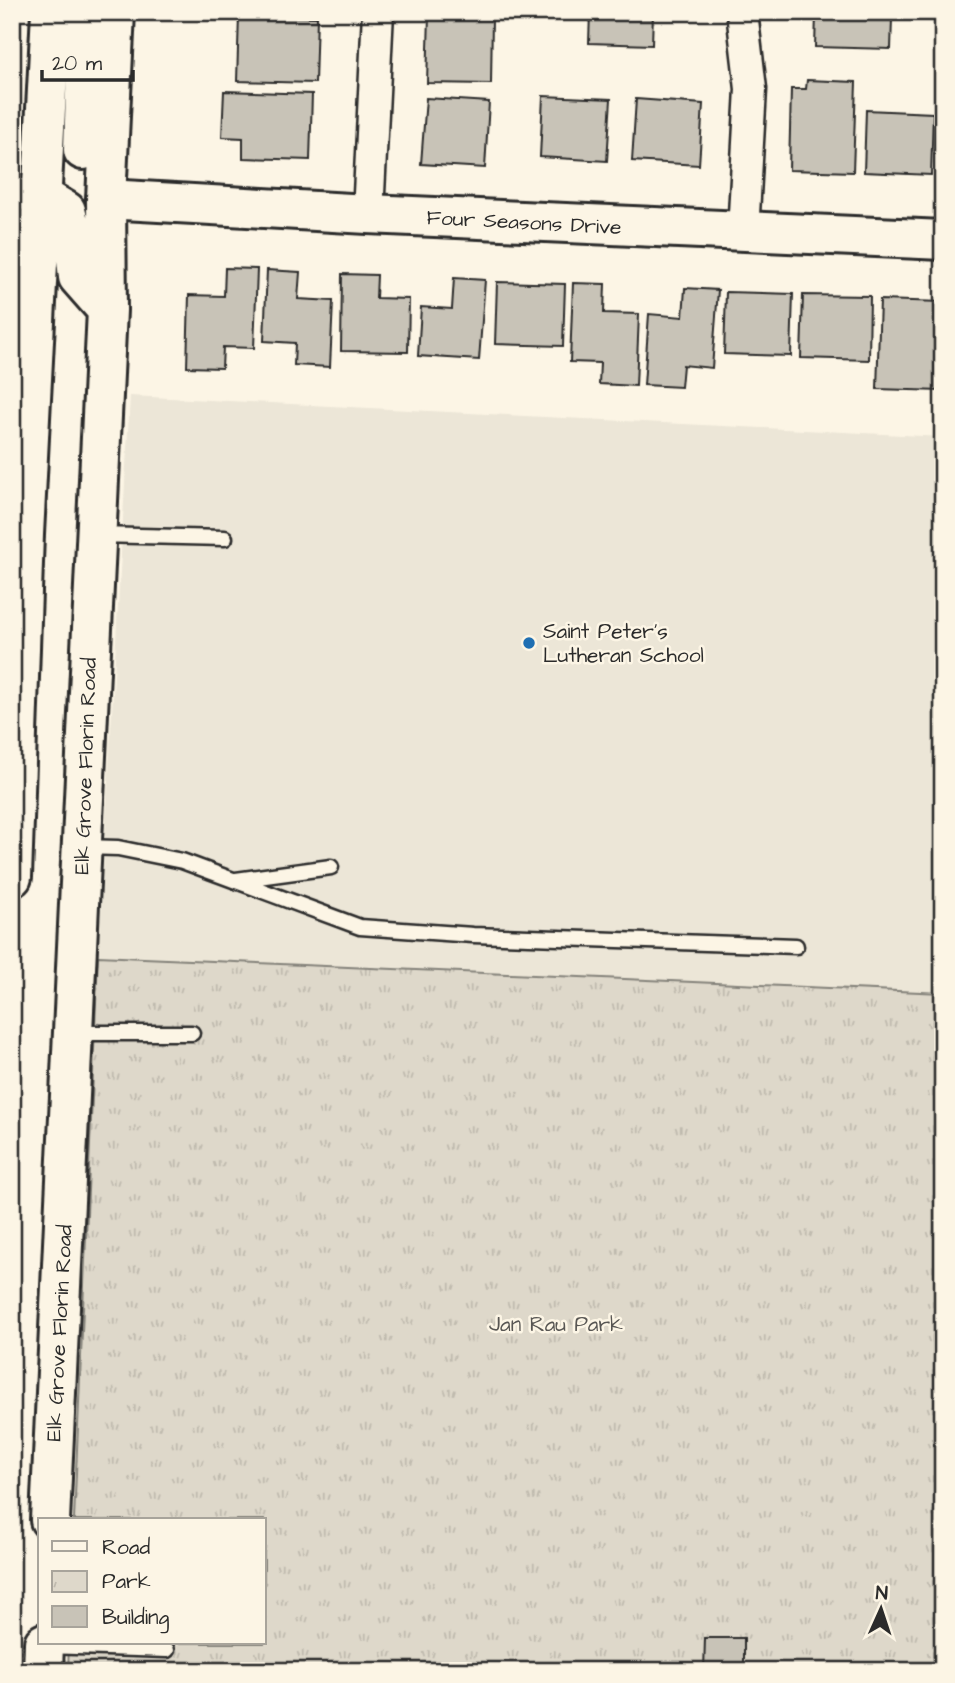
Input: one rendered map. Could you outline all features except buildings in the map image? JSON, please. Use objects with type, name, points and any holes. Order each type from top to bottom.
[{"type":"main road","points":[[12,877],[24,534],[27,195],[51,12]]},
{"type":"main road","points":[[88,12],[82,133],[84,175],[106,199]]},
{"type":"main road","name":"Elk Grove Florin Road","points":[[50,1518],[107,310],[106,199],[115,12]]},
{"type":"main road","points":[[27,195],[65,211],[74,241],[78,277],[107,310]]},
{"type":"main road","name":"Four Seasons Drive","points":[[106,199],[368,214],[943,240]]},
{"type":"street","points":[[368,214],[378,12]]},
{"type":"street","points":[[742,12],[749,51],[751,89],[743,232]]},
{"type":"lane","points":[[95,535],[225,538]]},
{"type":"lane","points":[[82,847],[118,848],[182,861],[360,927],[473,935],[796,947]]},
{"type":"lane","points":[[231,880],[331,867]]},
{"type":"lane","points":[[73,1034],[192,1033]]},
{"type":"lane","points":[[44,1653],[167,1650]]},
{"type":"shaded area","name":"Saint Peter's Lutheran School","points":[[130,396],[943,437],[943,993],[98,956]]},
{"type":"green space","name":"Jan Rau Park","points":[[98,956],[943,993],[943,1671],[68,1671],[69,1644],[266,1644],[266,1518],[74,1518]]},
{"type":"place","name":"Saint Peter's Lutheran School","points":[[529,643]]}]
